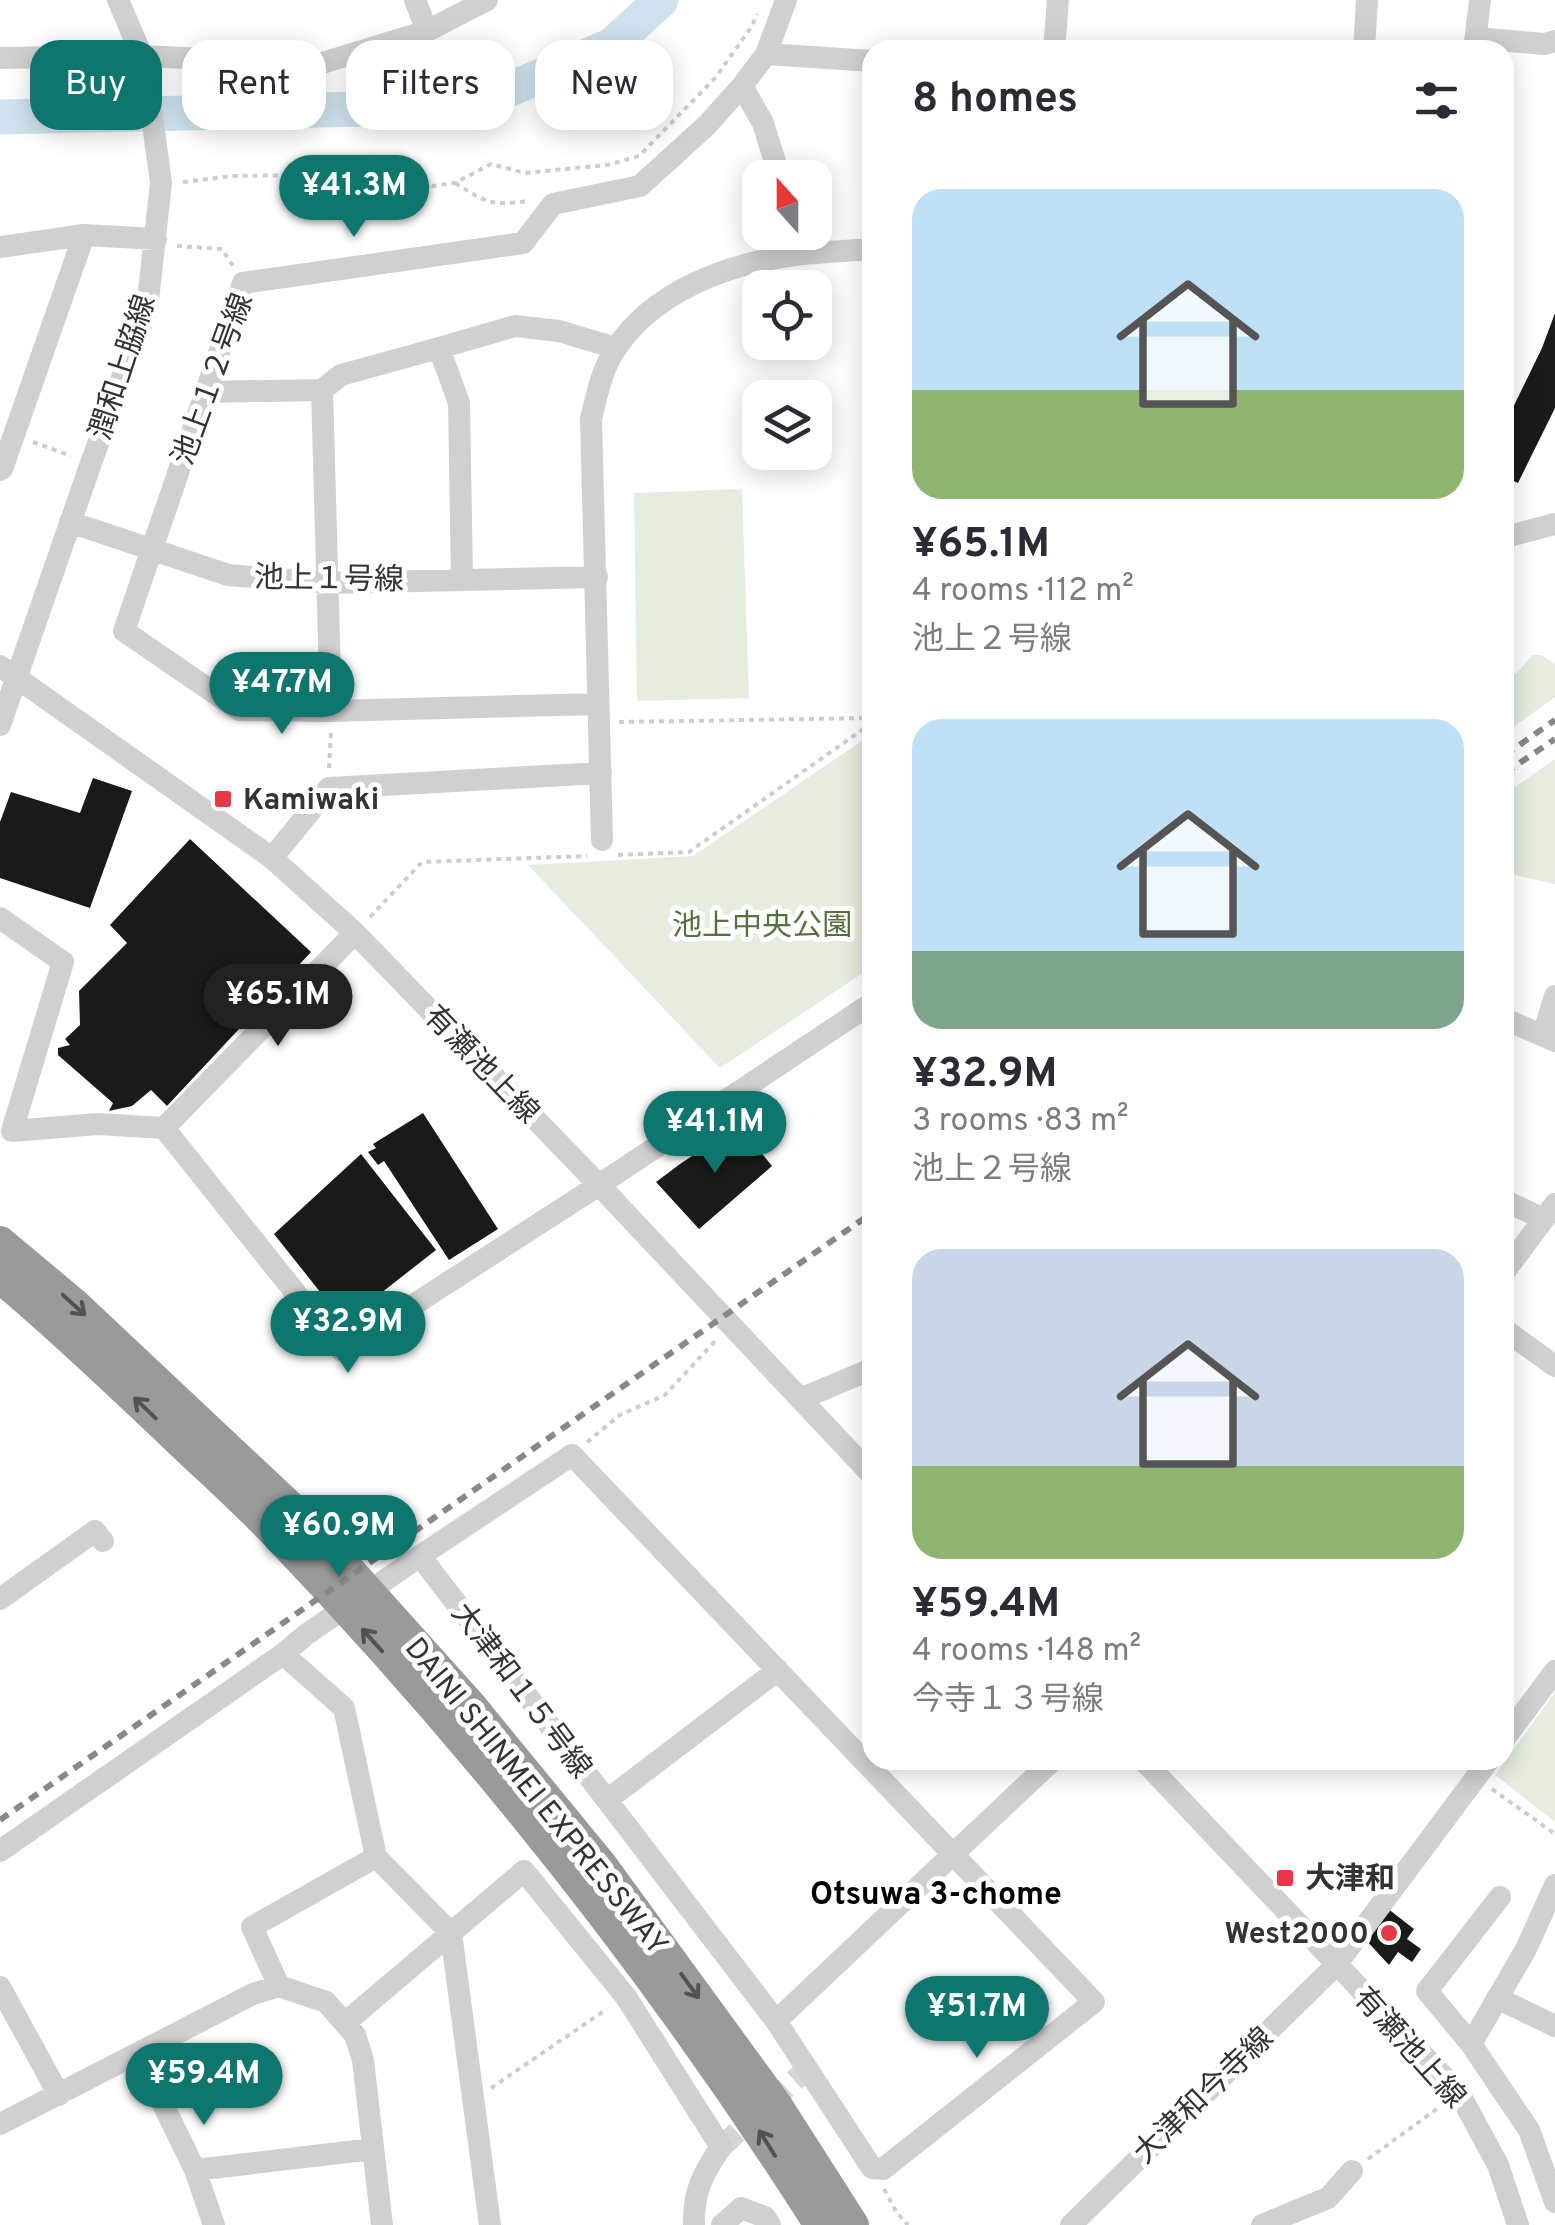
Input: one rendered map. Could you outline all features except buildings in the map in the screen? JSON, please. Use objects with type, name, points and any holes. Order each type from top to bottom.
[{"type":"highway","name":"DAINI SHINMEI EXPRESSWAY","points":[[0,1242],[72,1302],[304,1520],[471,1706],[602,1866],[777,2106],[853,2225]]},
{"type":"highway","name":"DAINI SHINMEI EXPRESSWAY","points":[[0,1277],[56,1324],[276,1534],[448,1723],[600,1912],[754,2122],[820,2225]]},
{"type":"street","name":"潤和上脇線","points":[[118,0],[134,40]]},
{"type":"street","points":[[415,0],[427,30]]},
{"type":"street","points":[[162,64],[319,64],[427,30],[487,0]]},
{"type":"street","points":[[552,204],[640,186],[742,86],[766,54],[786,0]]},
{"type":"street","points":[[1055,40],[1058,0]]},
{"type":"street","points":[[1365,40],[1367,0]]},
{"type":"street","points":[[1475,40],[1480,0]]},
{"type":"street","points":[[1514,44],[1555,41]]},
{"type":"street","points":[[766,54],[862,60]]},
{"type":"street","points":[[0,58],[30,59]]},
{"type":"street","points":[[742,86],[763,123],[774,160]]},
{"type":"street","name":"潤和上脇線","points":[[0,725],[8,673],[70,522],[147,309],[156,239],[170,183],[158,130]]},
{"type":"street","name":"池上１２号線","points":[[331,711],[239,710],[124,631],[243,283],[523,243],[552,204]]},
{"type":"street","points":[[0,247],[84,235],[156,239]]},
{"type":"street","points":[[0,470],[84,235]]},
{"type":"street","points":[[832,247],[862,248]]},
{"type":"street","points":[[608,848],[601,773],[592,503],[591,418],[599,386],[616,348],[642,317],[674,294],[777,250]]},
{"type":"street","points":[[204,392],[322,390],[342,375],[515,326],[559,331],[616,348]]},
{"type":"street","points":[[439,348],[459,404],[462,579]]},
{"type":"street","points":[[322,390],[331,711],[599,713]]},
{"type":"street","name":"池上１号線","points":[[70,522],[228,575],[329,583],[597,577]]},
{"type":"street","points":[[1514,535],[1555,524]]},
{"type":"street","name":"有瀬池上線","points":[[8,673],[272,858],[355,933],[862,1461]]},
{"type":"street","points":[[272,858],[329,788],[601,773]]},
{"type":"street","points":[[0,918],[63,962],[6,1132],[98,1124],[164,1128],[342,1351],[862,1010]]},
{"type":"street","points":[[164,1128],[355,933]]},
{"type":"street","points":[[1514,1023],[1549,1038],[1555,996]]},
{"type":"street","points":[[1514,1203],[1550,1211],[1514,1258]]},
{"type":"street","points":[[1514,1336],[1555,1366]]},
{"type":"street","points":[[800,1399],[862,1373]]},
{"type":"street","points":[[0,1850],[410,1562],[572,1455],[862,1758]]},
{"type":"street","points":[[0,1598],[95,1531],[102,1541]]},
{"type":"street","name":"大津和１５号線","points":[[410,1562],[607,1800],[776,2021],[872,2168]]},
{"type":"street","points":[[284,1654],[344,1708],[376,1856],[451,1933],[490,2225]]},
{"type":"street","points":[[607,1800],[778,1670]]},
{"type":"street","points":[[1514,1726],[1555,1671]]},
{"type":"street","points":[[872,2168],[883,2169],[1094,2002],[874,1770]]},
{"type":"street","points":[[776,2021],[1042,1770]]},
{"type":"street","name":"有瀬池上線","points":[[1152,1770],[1459,2093],[1498,2165],[1518,2225]]},
{"type":"street","name":"大津和今寺線","points":[[1071,2225],[1336,1966],[1481,1770]]},
{"type":"street","points":[[280,1986],[252,1927],[376,1856]]},
{"type":"street","points":[[346,2022],[524,1872],[626,1996],[721,2147],[701,2177],[694,2225]]},
{"type":"street","points":[[1471,2044],[1526,1949],[1555,1884]]},
{"type":"street","points":[[1500,1897],[1427,1991],[1471,2044],[1529,2130],[1555,2202]]},
{"type":"street","points":[[0,2124],[253,1994],[280,1986],[326,2002],[355,2035],[363,2060],[382,2225]]},
{"type":"street","points":[[0,1987],[58,2095]]},
{"type":"street","points":[[1498,1998],[1555,2026]]},
{"type":"street","points":[[138,2053],[195,2170],[214,2225]]},
{"type":"street","points":[[195,2170],[373,2149]]},
{"type":"street","points":[[1262,2225],[1328,2198],[1352,2170]]},
{"type":"street","points":[[722,2225],[741,2208],[766,2217],[770,2225]]},
{"type":"path","points":[[170,183],[233,176],[365,174],[432,186],[455,182],[491,164],[525,173],[607,164],[639,156],[716,78],[757,13]]},
{"type":"path","points":[[455,182],[485,202],[504,204],[539,199],[552,204]]},
{"type":"path","points":[[156,239],[176,246],[222,249]]},
{"type":"path","points":[[14,436],[90,463]]},
{"type":"path","points":[[329,788],[331,711]]},
{"type":"path","points":[[599,713],[862,721]]},
{"type":"path","points":[[355,933],[422,862],[608,848],[689,852],[862,728]]},
{"type":"path","points":[[572,1455],[620,1415],[665,1395],[730,1325]]},
{"type":"path","points":[[1483,1770],[1555,1834]]},
{"type":"path","points":[[474,2099],[626,1996]]},
{"type":"path","points":[[1352,2170],[1459,2093]]},
{"type":"path","points":[[872,2168],[908,2225]]},
{"type":"green space","points":[[742,489],[749,698],[637,701],[634,493]]},
{"type":"green space","points":[[1532,655],[1541,655],[1555,664],[1555,697],[1514,727],[1514,674]]},
{"type":"green space","name":"池上中央公園","points":[[862,741],[862,974],[720,1068],[528,865],[693,856]]},
{"type":"green space","points":[[1555,759],[1555,884],[1514,875],[1514,788]]},
{"type":"green space","points":[[1555,1692],[1555,1822],[1495,1775],[1499,1770],[1514,1770],[1514,1749]]},
{"type":"waterway","points":[[0,117],[367,109],[506,91],[612,45],[661,0]]},
{"type":"tunnel","points":[[721,2147],[807,2069]]},
{"type":"railway","points":[[1514,749],[1555,720]]},
{"type":"railway","points":[[1514,767],[1555,739]]},
{"type":"railway","points":[[0,1820],[862,1220]]},
{"type":"place","name":"Kamiwaki","points":[[223,799]]},
{"type":"place","name":"大津和","points":[[1285,1878]]},
{"type":"place","name":"West2000","points":[[1389,1933]]},
{"type":"district","name":"Otsuwa 3-chome","points":[[936,1893]]}]
